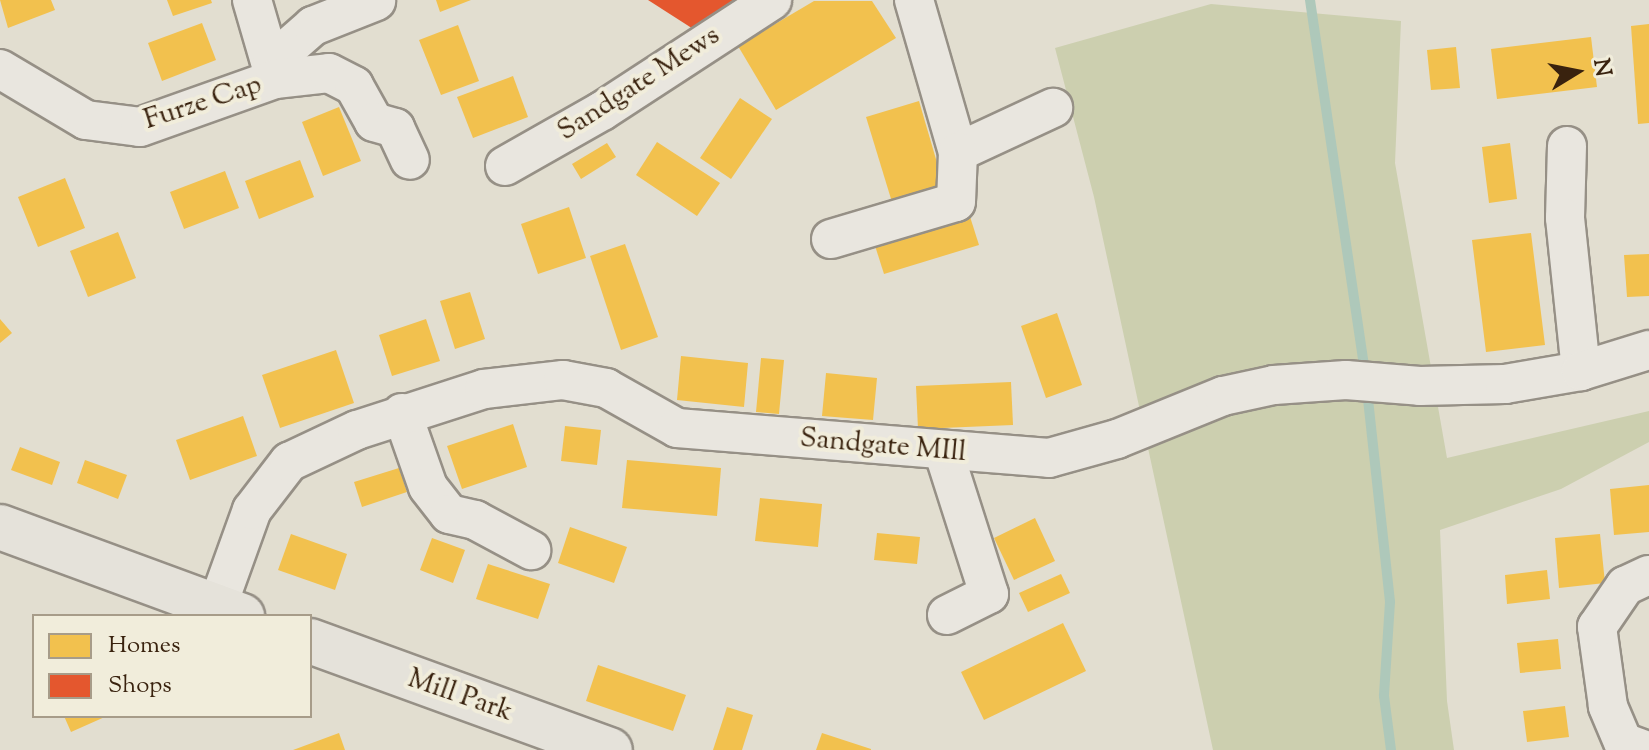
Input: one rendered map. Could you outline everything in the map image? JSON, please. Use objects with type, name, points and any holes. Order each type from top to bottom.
[{"type":"main road","points":[[0,527],[229,611]]},
{"type":"main road","name":"Mill Park","points":[[312,642],[610,750]]},
{"type":"street","name":"Furze Cap","points":[[252,0],[274,71]]},
{"type":"street","name":"Sandgate Mews","points":[[505,166],[602,111],[772,0]]},
{"type":"street","points":[[831,239],[956,202],[958,152],[914,0]]},
{"type":"street","points":[[274,71],[313,26],[376,1]]},
{"type":"street","name":"Furze Cap","points":[[0,69],[86,120],[140,127],[274,71],[329,73],[354,86],[374,122],[395,128],[410,160]]},
{"type":"street","points":[[958,152],[1053,108]]},
{"type":"street","points":[[1567,146],[1565,218],[1581,371]]},
{"type":"street","name":"Sandgate MIll","points":[[229,611],[252,510],[289,462],[402,413],[484,389],[563,380],[606,388],[677,428],[944,453],[1049,458],[1117,439],[1223,396],[1346,380],[1505,384],[1581,371],[1649,350]]},
{"type":"street","points":[[402,413],[428,487],[449,514],[475,520],[531,550]]},
{"type":"street","points":[[944,453],[989,594],[947,615]]},
{"type":"street","points":[[1630,747],[1608,706],[1597,627],[1625,586],[1649,575]]},
{"type":"green space","points":[[1211,4],[1401,21],[1395,163],[1447,458],[1649,411],[1649,442],[1561,489],[1440,530],[1447,701],[1454,750],[1213,750],[1094,197],[1055,48]]},
{"type":"building: Homes","points":[[0,0],[51,0],[55,10],[8,28]]},
{"type":"building: Homes","points":[[167,0],[211,0],[212,3],[173,16]]},
{"type":"building: Homes","points":[[436,0],[471,0],[440,12]]},
{"type":"building: Homes","points":[[814,1],[872,1],[896,38],[776,110],[738,46]]},
{"type":"building: Homes","points":[[202,23],[216,60],[162,81],[148,43]]},
{"type":"building: Homes","points":[[1649,24],[1649,123],[1638,124],[1631,26]]},
{"type":"building: Homes","points":[[458,25],[479,81],[441,95],[419,40]]},
{"type":"building: Homes","points":[[1591,37],[1597,87],[1497,99],[1491,49]]},
{"type":"building: Homes","points":[[1456,47],[1460,88],[1431,90],[1427,50]]},
{"type":"building: Homes","points":[[513,76],[528,117],[473,138],[457,97]]},
{"type":"building: Homes","points":[[740,98],[772,119],[731,179],[700,158]]},
{"type":"building: Homes","points":[[919,101],[947,197],[895,212],[866,117]]},
{"type":"building: Homes","points":[[339,107],[361,161],[323,176],[302,122]]},
{"type":"building: Homes","points":[[657,142],[720,183],[697,216],[636,175]]},
{"type":"building: Homes","points":[[607,143],[616,157],[581,179],[572,164]]},
{"type":"building: Homes","points":[[1510,143],[1517,199],[1489,203],[1482,147]]},
{"type":"building: Homes","points":[[300,160],[314,197],[259,219],[245,181]]},
{"type":"building: Homes","points":[[225,171],[239,208],[184,229],[170,192]]},
{"type":"building: Homes","points":[[65,178],[85,228],[38,247],[18,197]]},
{"type":"building: Homes","points":[[966,204],[979,245],[884,274],[871,233]]},
{"type":"building: Homes","points":[[569,207],[586,258],[538,274],[521,224]]},
{"type":"building: Homes","points":[[118,232],[136,278],[88,297],[70,251]]},
{"type":"building: Homes","points":[[1531,233],[1545,345],[1486,352],[1472,240]]},
{"type":"building: Homes","points":[[625,244],[658,337],[621,350],[590,256]]},
{"type":"building: Homes","points":[[1649,254],[1649,296],[1627,297],[1624,255]]},
{"type":"building: Homes","points":[[470,292],[485,339],[455,349],[440,301]]},
{"type":"building: Homes","points":[[1057,313],[1082,385],[1046,398],[1021,326]]},
{"type":"building: Homes","points":[[0,319],[12,333],[0,343]]},
{"type":"building: Homes","points":[[426,319],[440,361],[392,376],[379,335]]},
{"type":"building: Homes","points":[[336,350],[354,403],[280,428],[262,375]]},
{"type":"building: Homes","points":[[681,356],[748,363],[744,407],[677,400]]},
{"type":"building: Homes","points":[[761,358],[784,360],[779,414],[756,412]]},
{"type":"building: Homes","points":[[826,373],[877,378],[873,420],[822,416]]},
{"type":"building: Homes","points":[[1011,382],[1013,425],[918,429],[916,386]]},
{"type":"building: Homes","points":[[243,416],[257,456],[190,480],[176,440]]},
{"type":"building: Homes","points":[[513,424],[527,467],[462,489],[447,446]]},
{"type":"building: Homes","points":[[565,426],[601,430],[597,465],[561,461]]},
{"type":"building: Homes","points":[[20,447],[60,462],[52,485],[11,470]]},
{"type":"building: Homes","points":[[85,460],[127,475],[118,499],[77,483]]},
{"type":"building: Homes","points":[[627,460],[721,468],[717,516],[622,508]]},
{"type":"building: Homes","points":[[399,468],[407,492],[362,507],[354,482]]},
{"type":"building: Homes","points":[[1649,485],[1649,532],[1614,535],[1610,489]]},
{"type":"building: Homes","points":[[760,498],[822,504],[818,547],[755,541]]},
{"type":"building: Homes","points":[[1035,518],[1055,561],[1014,580],[994,538]]},
{"type":"building: Homes","points":[[570,527],[627,547],[614,583],[558,563]]},
{"type":"building: Homes","points":[[877,533],[920,537],[917,564],[874,560]]},
{"type":"building: Homes","points":[[291,534],[347,554],[335,590],[278,570]]},
{"type":"building: Homes","points":[[1600,534],[1605,583],[1559,588],[1555,538]]},
{"type":"building: Homes","points":[[432,538],[465,550],[453,583],[420,570]]},
{"type":"building: Homes","points":[[488,564],[550,584],[538,619],[476,599]]},
{"type":"building: Homes","points":[[1547,570],[1550,599],[1507,604],[1505,575]]},
{"type":"building: Homes","points":[[1061,574],[1070,593],[1028,612],[1019,593]]},
{"type":"building: Homes","points":[[1063,623],[1086,671],[984,720],[961,672]]},
{"type":"building: Homes","points":[[1558,639],[1561,669],[1520,673],[1517,643]]},
{"type":"building: Homes","points":[[598,665],[686,695],[673,731],[586,701]]},
{"type":"building: Homes","points":[[1565,706],[1569,737],[1527,742],[1523,711]]},
{"type":"building: Homes","points":[[727,707],[753,715],[742,750],[713,750]]},
{"type":"building: Homes","points":[[65,718],[102,718],[71,732]]},
{"type":"building: Homes","points":[[339,733],[345,750],[293,750]]},
{"type":"building: Homes","points":[[822,733],[871,749],[871,750],[816,750]]},
{"type":"building: Shops","points":[[648,0],[749,0],[701,34]]},
{"type":"waterway","points":[[1310,0],[1365,374]]},
{"type":"waterway","points":[[1367,390],[1390,602],[1384,696],[1391,750]]}]
